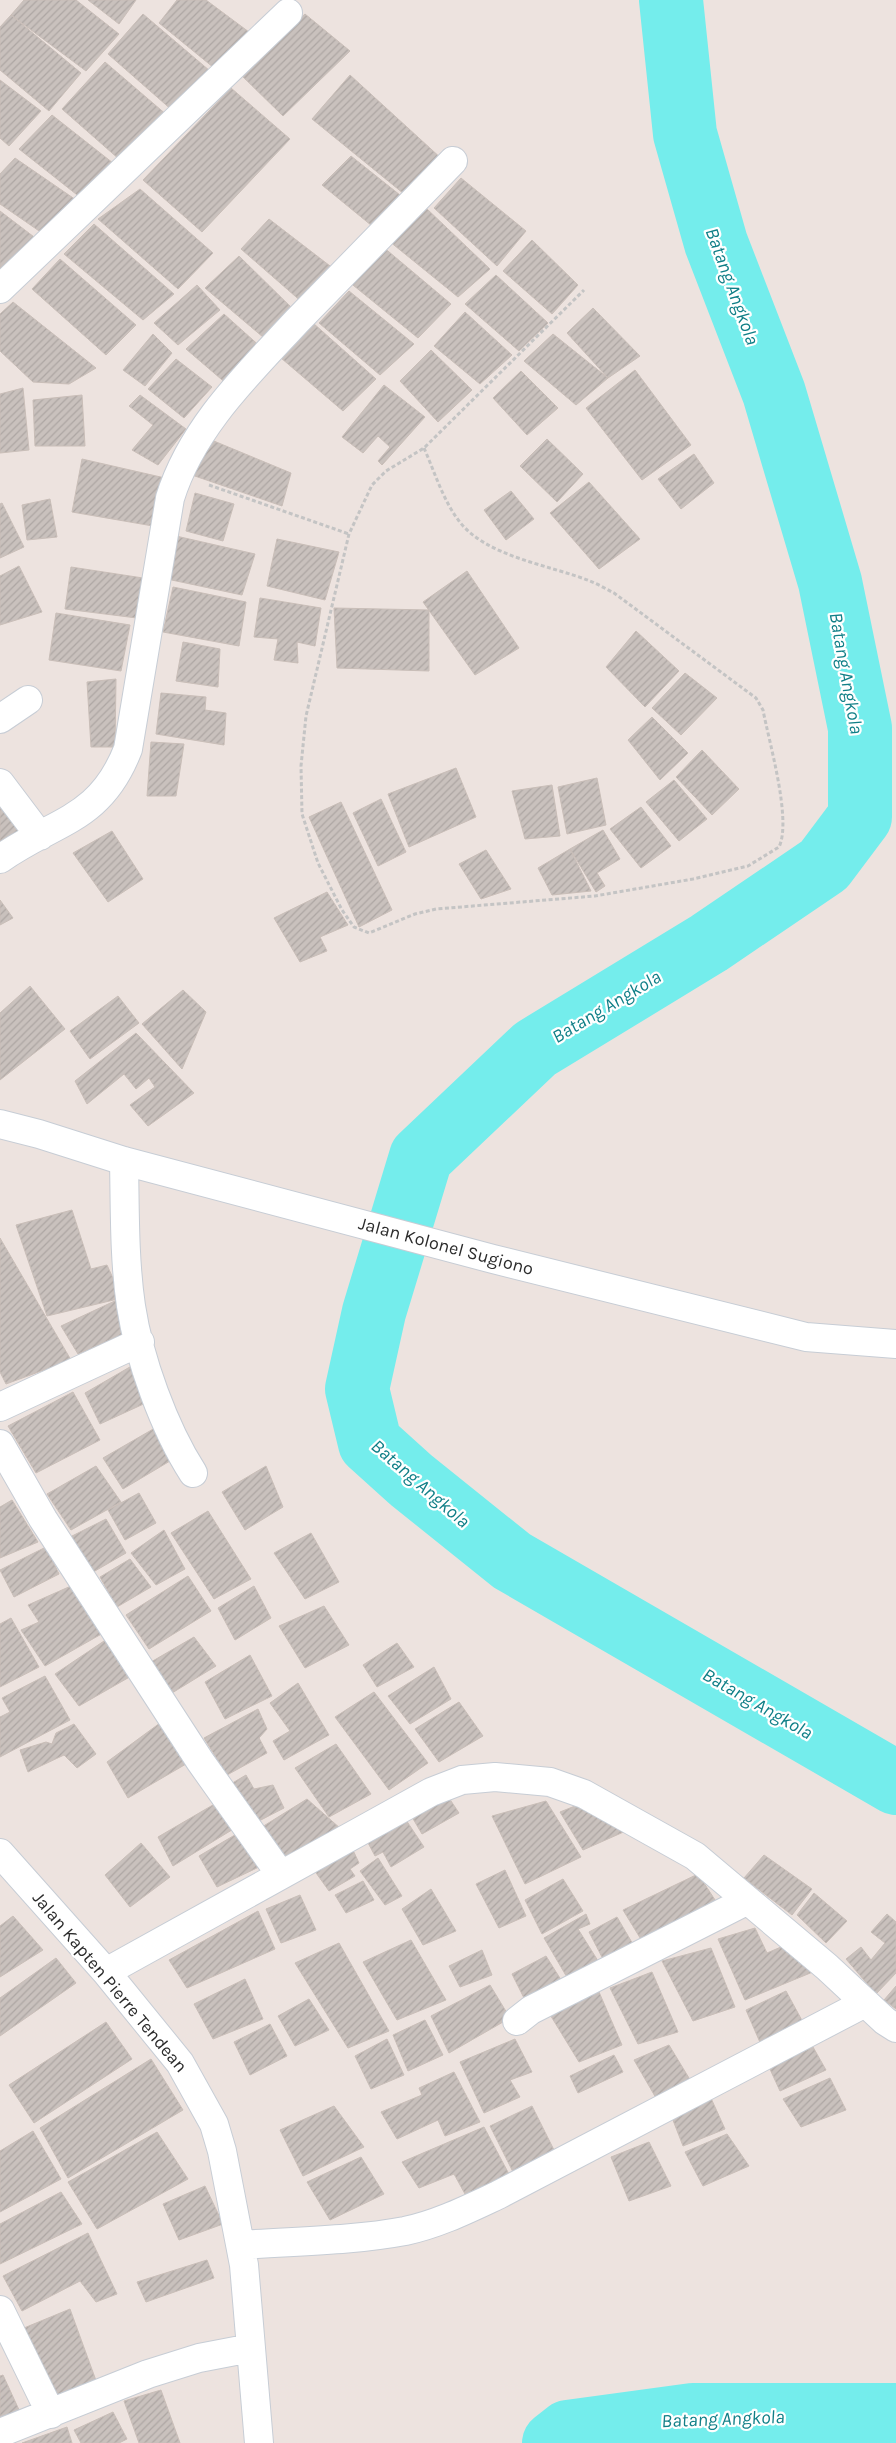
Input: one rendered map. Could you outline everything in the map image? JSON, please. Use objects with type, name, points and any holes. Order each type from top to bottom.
[{"type":"street","points":[[0,289],[288,13]]},
{"type":"street","points":[[0,859],[66,823],[105,791],[120,768],[128,749],[166,517],[177,475],[188,453],[236,386],[454,161]]},
{"type":"street","points":[[0,719],[28,700]]},
{"type":"street","points":[[0,783],[40,836]]},
{"type":"street","name":"Jalan Kolonel Sugiono","points":[[0,1124],[39,1134],[124,1161],[494,1259],[806,1336],[896,1344]]},
{"type":"street","points":[[124,1161],[126,1252],[131,1307],[140,1342],[168,1428],[193,1473]]},
{"type":"street","points":[[0,1407],[140,1342]]},
{"type":"street","points":[[0,1444],[43,1519],[200,1761],[281,1875]]},
{"type":"street","points":[[106,1972],[431,1792],[462,1780],[495,1777],[550,1782],[584,1794],[695,1856],[746,1901],[827,1967],[885,2022],[896,2028]]},
{"type":"street","name":"Jalan Kapten Pierre Tendean","points":[[0,1853],[106,1972],[180,2063],[202,2099],[214,2124],[222,2151],[241,2245],[252,2348],[259,2443]]},
{"type":"street","points":[[517,2021],[531,2010],[746,1901]]},
{"type":"street","points":[[241,2245],[354,2237],[406,2230],[452,2216],[507,2190],[865,2003]]},
{"type":"street","points":[[0,2310],[51,2414]]},
{"type":"street","points":[[0,2433],[148,2374],[200,2358],[252,2348]]},
{"type":"path","points":[[424,448],[448,505],[472,535],[506,553],[590,581],[614,593],[756,698],[763,710],[781,798],[784,832],[779,848],[743,868],[693,879],[596,896],[436,908],[415,914],[369,933],[354,927],[342,910],[318,863],[302,814],[301,766],[306,716],[349,534],[372,485],[386,471],[424,448],[584,290]]},
{"type":"path","points":[[177,475],[349,534]]},
{"type":"building","points":[[24,0],[76,0],[119,34],[86,71],[11,15]]},
{"type":"building","points":[[88,0],[136,0],[119,24]]},
{"type":"building","points":[[177,0],[206,0],[253,35],[219,72],[159,23]]},
{"type":"building","points":[[143,14],[210,71],[173,111],[108,54]]},
{"type":"building","points":[[305,14],[350,51],[283,116],[239,73]]},
{"type":"building","points":[[11,15],[81,73],[49,111],[0,70],[0,27]]},
{"type":"building","points":[[105,62],[168,116],[120,160],[62,109]]},
{"type":"building","points":[[350,75],[443,160],[409,198],[312,119]]},
{"type":"building","points":[[0,80],[41,111],[9,146],[0,138]]},
{"type":"building","points":[[231,88],[290,139],[202,232],[143,180]]},
{"type":"building","points":[[52,115],[118,167],[81,198],[19,149]]},
{"type":"building","points":[[351,156],[405,199],[377,230],[322,185]]},
{"type":"building","points":[[15,158],[79,202],[45,235],[0,204],[0,174]]},
{"type":"building","points":[[461,178],[526,231],[497,266],[434,208]]},
{"type":"building","points":[[140,189],[213,253],[178,289],[98,219]]},
{"type":"building","points":[[426,208],[490,269],[458,297],[389,241]]},
{"type":"building","points":[[0,211],[38,240],[0,274]]},
{"type":"building","points":[[269,219],[334,269],[303,303],[241,249]]},
{"type":"building","points":[[94,224],[174,294],[143,320],[64,254]]},
{"type":"building","points":[[532,240],[578,285],[552,314],[503,271]]},
{"type":"building","points":[[382,246],[451,304],[418,338],[348,281]]},
{"type":"building","points":[[239,256],[297,313],[270,343],[205,288]]},
{"type":"building","points":[[60,259],[136,325],[106,355],[32,289]]},
{"type":"building","points":[[496,275],[548,323],[519,351],[465,304]]},
{"type":"building","points":[[197,285],[220,310],[178,345],[154,323]]},
{"type":"building","points":[[349,291],[414,344],[380,375],[319,323]]},
{"type":"building","points":[[13,302],[96,368],[69,384],[33,382],[0,351],[0,314]]},
{"type":"building","points":[[593,308],[640,356],[608,378],[567,333]]},
{"type":"building","points":[[465,312],[512,355],[480,384],[434,346]]},
{"type":"building","points":[[224,314],[263,349],[228,385],[186,349]]},
{"type":"building","points":[[313,323],[376,379],[343,411],[281,358]]},
{"type":"building","points":[[153,334],[172,353],[145,386],[123,370]]},
{"type":"building","points":[[553,334],[608,378],[576,405],[524,361]]},
{"type":"building","points":[[431,350],[472,390],[438,422],[400,381]]},
{"type":"building","points":[[176,359],[212,387],[184,418],[148,389]]},
{"type":"building","points":[[635,370],[691,445],[642,480],[586,408]]},
{"type":"building","points":[[521,371],[558,408],[527,435],[493,398]]},
{"type":"building","points":[[384,385],[425,417],[382,465],[378,461],[390,447],[378,436],[363,453],[342,437]]},
{"type":"building","points":[[23,388],[29,450],[0,453],[0,394]]},
{"type":"building","points":[[82,395],[85,446],[35,446],[33,400]]},
{"type":"building","points":[[140,395],[186,429],[158,465],[132,450],[153,425],[129,406]]},
{"type":"building","points":[[209,439],[291,473],[282,506],[189,474]]},
{"type":"building","points":[[547,439],[583,474],[557,502],[520,466]]},
{"type":"building","points":[[694,454],[714,483],[681,509],[658,479]]},
{"type":"building","points":[[82,459],[165,478],[153,526],[72,512]]},
{"type":"building","points":[[589,482],[640,539],[599,569],[550,513]]},
{"type":"building","points":[[511,491],[534,519],[506,540],[484,510]]},
{"type":"building","points":[[195,493],[234,504],[223,541],[186,531]]},
{"type":"building","points":[[50,499],[57,537],[27,540],[22,505]]},
{"type":"building","points":[[2,503],[24,547],[0,558],[0,504]]},
{"type":"building","points":[[176,536],[255,554],[242,595],[167,579]]},
{"type":"building","points":[[277,539],[339,552],[325,600],[267,586]]},
{"type":"building","points":[[19,566],[42,612],[0,625],[0,576]]},
{"type":"building","points":[[71,567],[143,578],[137,618],[65,609]]},
{"type":"building","points":[[467,571],[519,648],[475,675],[423,602]]},
{"type":"building","points":[[173,587],[246,602],[239,646],[163,632]]},
{"type":"building","points":[[260,598],[321,608],[315,646],[297,642],[298,663],[274,660],[278,639],[254,637]]},
{"type":"building","points":[[334,608],[429,610],[429,671],[337,668]]},
{"type":"building","points":[[56,613],[130,625],[121,671],[49,660]]},
{"type":"building","points":[[636,631],[679,671],[645,707],[606,667]]},
{"type":"building","points":[[183,642],[220,649],[218,687],[176,681]]},
{"type":"building","points":[[685,673],[717,698],[681,735],[652,708]]},
{"type":"building","points":[[116,679],[115,747],[91,747],[87,682]]},
{"type":"building","points":[[161,693],[206,697],[205,710],[226,713],[224,745],[156,734]]},
{"type":"building","points":[[652,717],[688,753],[660,780],[628,740]]},
{"type":"building","points":[[151,742],[184,744],[176,796],[147,796]]},
{"type":"building","points":[[702,750],[739,789],[712,815],[676,777]]},
{"type":"building","points":[[456,768],[476,817],[409,847],[388,794]]},
{"type":"building","points":[[597,778],[606,825],[567,834],[558,787]]},
{"type":"building","points":[[674,780],[707,819],[679,841],[646,802]]},
{"type":"building","points":[[552,785],[560,836],[525,839],[512,791]]},
{"type":"building","points":[[381,799],[406,852],[378,866],[353,813]]},
{"type":"building","points":[[0,802],[22,834],[0,845]]},
{"type":"building","points":[[341,802],[392,910],[359,927],[309,817]]},
{"type":"building","points":[[641,807],[671,846],[641,868],[610,829]]},
{"type":"building","points":[[603,830],[620,859],[597,873],[605,886],[596,892],[570,849]]},
{"type":"building","points":[[112,831],[143,879],[108,902],[73,853]]},
{"type":"building","points":[[570,849],[591,891],[552,895],[538,868]]},
{"type":"building","points":[[486,850],[511,889],[481,899],[459,864]]},
{"type":"building","points":[[327,892],[348,925],[320,937],[327,951],[300,962],[274,918]]},
{"type":"building","points":[[0,900],[13,918],[0,925]]},
{"type":"building","points":[[30,986],[65,1029],[0,1080],[0,1013]]},
{"type":"building","points":[[183,990],[206,1012],[182,1069],[142,1024]]},
{"type":"building","points":[[118,996],[139,1023],[90,1059],[70,1031]]},
{"type":"building","points":[[136,1033],[194,1093],[148,1126],[130,1105],[155,1087],[149,1078],[136,1089],[124,1074],[87,1104],[75,1081]]},
{"type":"building","points":[[72,1210],[91,1269],[107,1265],[122,1298],[47,1316],[16,1225]]},
{"type":"building","points":[[0,1238],[71,1360],[6,1384],[0,1372]]},
{"type":"building","points":[[119,1299],[130,1331],[78,1354],[61,1326]]},
{"type":"building","points":[[135,1364],[150,1401],[100,1424],[85,1393]]},
{"type":"building","points":[[73,1392],[100,1440],[36,1473],[8,1426]]},
{"type":"building","points":[[155,1428],[175,1458],[123,1489],[103,1458]]},
{"type":"building","points":[[96,1466],[121,1502],[71,1530],[47,1494]]},
{"type":"building","points":[[266,1466],[283,1507],[245,1530],[222,1492]]},
{"type":"building","points":[[139,1493],[156,1523],[125,1540],[108,1510]]},
{"type":"building","points":[[12,1500],[38,1542],[0,1558],[0,1507]]},
{"type":"building","points":[[208,1511],[251,1579],[214,1599],[171,1533]]},
{"type":"building","points":[[106,1519],[126,1553],[88,1575],[68,1538]]},
{"type":"building","points":[[164,1530],[185,1569],[156,1585],[131,1553]]},
{"type":"building","points":[[311,1533],[339,1582],[305,1599],[274,1553]]},
{"type":"building","points":[[46,1547],[59,1574],[14,1597],[0,1570]]},
{"type":"building","points":[[130,1559],[151,1587],[117,1607],[100,1577]]},
{"type":"building","points":[[188,1576],[211,1611],[149,1649],[126,1615]]},
{"type":"building","points":[[71,1586],[105,1632],[45,1666],[21,1630],[39,1622],[28,1605]]},
{"type":"building","points":[[254,1586],[271,1618],[235,1640],[218,1608]]},
{"type":"building","points":[[324,1606],[349,1645],[305,1668],[279,1626]]},
{"type":"building","points":[[11,1618],[39,1667],[0,1687],[0,1624]]},
{"type":"building","points":[[194,1637],[216,1666],[172,1693],[151,1662]]},
{"type":"building","points":[[107,1639],[133,1675],[79,1706],[55,1674]]},
{"type":"building","points":[[397,1643],[414,1667],[377,1687],[363,1665]]},
{"type":"building","points":[[250,1655],[272,1696],[225,1719],[205,1682]]},
{"type":"building","points":[[434,1667],[451,1699],[410,1724],[388,1696]]},
{"type":"building","points":[[45,1676],[70,1720],[0,1757],[0,1717],[10,1712],[2,1698]]},
{"type":"building","points":[[298,1683],[329,1735],[284,1760],[273,1741],[290,1731],[270,1703]]},
{"type":"building","points":[[374,1692],[428,1763],[389,1790],[335,1717]]},
{"type":"building","points":[[459,1702],[483,1736],[439,1762],[415,1729]]},
{"type":"building","points":[[258,1709],[267,1729],[259,1738],[267,1753],[227,1775],[204,1738]]},
{"type":"building","points":[[160,1723],[186,1764],[128,1798],[107,1762]]},
{"type":"building","points":[[74,1724],[96,1754],[77,1768],[64,1755],[28,1772],[20,1750],[46,1742],[52,1744],[56,1733]]},
{"type":"building","points":[[336,1744],[371,1794],[329,1817],[295,1768]]},
{"type":"building","points":[[246,1775],[254,1789],[273,1785],[284,1808],[257,1822],[229,1785]]},
{"type":"building","points":[[447,1795],[459,1813],[422,1834],[412,1817]]},
{"type":"building","points":[[307,1799],[341,1829],[284,1862],[262,1827]]},
{"type":"building","points":[[546,1801],[581,1857],[525,1884],[492,1816]]},
{"type":"building","points":[[218,1802],[235,1828],[173,1866],[158,1837]]},
{"type":"building","points":[[580,1804],[628,1830],[583,1850],[560,1812]]},
{"type":"building","points":[[404,1817],[424,1847],[391,1867],[383,1852],[375,1856],[366,1839]]},
{"type":"building","points":[[240,1832],[261,1866],[217,1887],[199,1856]]},
{"type":"building","points":[[141,1843],[170,1877],[130,1907],[105,1875]]},
{"type":"building","points":[[352,1848],[359,1863],[350,1869],[355,1876],[329,1891],[314,1870]]},
{"type":"building","points":[[764,1855],[812,1889],[792,1915],[744,1878]]},
{"type":"building","points":[[378,1858],[402,1896],[385,1905],[360,1871]]},
{"type":"building","points":[[505,1870],[526,1916],[499,1928],[476,1884]]},
{"type":"building","points":[[698,1874],[719,1906],[642,1941],[623,1910]]},
{"type":"building","points":[[563,1879],[583,1911],[542,1934],[525,1900]]},
{"type":"building","points":[[363,1881],[374,1900],[346,1913],[335,1895]]},
{"type":"building","points":[[431,1889],[456,1931],[423,1945],[402,1909]]},
{"type":"building","points":[[814,1893],[847,1921],[826,1943],[797,1915]]},
{"type":"building","points":[[300,1895],[316,1930],[281,1943],[266,1909]]},
{"type":"building","points":[[258,1911],[275,1949],[187,1988],[169,1960]]},
{"type":"building","points":[[586,1914],[590,1924],[578,1929],[600,1964],[568,1979],[544,1938]]},
{"type":"building","points":[[887,1914],[896,1922],[896,1973],[876,1994],[846,1959],[861,1947],[871,1960],[885,1943],[871,1932]]},
{"type":"building","points":[[13,1916],[43,1950],[0,1977],[0,1926]]},
{"type":"building","points":[[617,1917],[634,1946],[604,1961],[589,1932]]},
{"type":"building","points":[[755,1928],[767,1953],[788,1944],[820,1969],[745,2000],[718,1939]]},
{"type":"building","points":[[411,1940],[446,2000],[397,2020],[363,1962]]},
{"type":"building","points":[[339,1943],[389,2031],[348,2048],[295,1963]]},
{"type":"building","points":[[711,1948],[735,2007],[693,2021],[662,1961]]},
{"type":"building","points":[[482,1950],[492,1975],[460,1987],[449,1966]]},
{"type":"building","points":[[546,1956],[563,1983],[526,2002],[512,1974]]},
{"type":"building","points":[[56,1958],[76,1983],[0,2036],[0,1998]]},
{"type":"building","points":[[652,1972],[678,2032],[638,2044],[610,1988]]},
{"type":"building","points":[[245,1979],[263,2019],[213,2039],[194,2004]]},
{"type":"building","points":[[490,1985],[510,2018],[449,2053],[431,2016]]},
{"type":"building","points":[[896,1986],[896,2009],[884,2000]]},
{"type":"building","points":[[786,1991],[805,2026],[762,2047],[746,2010]]},
{"type":"building","points":[[599,1992],[622,2045],[579,2062],[549,2013]]},
{"type":"building","points":[[309,1999],[329,2030],[295,2046],[278,2016]]},
{"type":"building","points":[[425,2020],[443,2055],[408,2071],[393,2035]]},
{"type":"building","points":[[106,2022],[132,2059],[34,2123],[9,2085]]},
{"type":"building","points":[[270,2024],[287,2056],[250,2075],[234,2042]]},
{"type":"building","points":[[387,2039],[404,2075],[371,2089],[355,2056]]},
{"type":"building","points":[[515,2039],[532,2072],[510,2080],[520,2097],[484,2113],[460,2062]]},
{"type":"building","points":[[669,2045],[692,2083],[656,2098],[634,2060]]},
{"type":"building","points":[[813,2047],[826,2070],[780,2091],[769,2067]]},
{"type":"building","points":[[614,2055],[623,2072],[578,2093],[570,2076]]},
{"type":"building","points":[[151,2059],[183,2110],[68,2178],[40,2128]]},
{"type":"building","points":[[454,2072],[480,2122],[445,2136],[438,2120],[397,2139],[381,2112],[422,2095],[419,2088]]},
{"type":"building","points":[[830,2078],[846,2110],[801,2127],[783,2099]]},
{"type":"building","points":[[710,2096],[725,2129],[683,2146],[671,2115]]},
{"type":"building","points":[[334,2106],[364,2147],[303,2176],[280,2130]]},
{"type":"building","points":[[532,2106],[557,2156],[514,2174],[490,2126]]},
{"type":"building","points":[[484,2127],[510,2176],[465,2194],[454,2174],[419,2188],[402,2162]]},
{"type":"building","points":[[33,2131],[61,2179],[0,2212],[0,2151]]},
{"type":"building","points":[[157,2132],[188,2179],[97,2229],[68,2182]]},
{"type":"building","points":[[727,2134],[749,2166],[703,2186],[685,2152]]},
{"type":"building","points":[[649,2142],[671,2186],[629,2201],[611,2157]]},
{"type":"building","points":[[361,2157],[384,2194],[330,2220],[307,2182]]},
{"type":"building","points":[[205,2186],[223,2224],[179,2240],[163,2204]]},
{"type":"building","points":[[61,2192],[82,2224],[0,2264],[0,2224]]},
{"type":"building","points":[[88,2233],[117,2294],[96,2302],[80,2281],[22,2311],[3,2276]]},
{"type":"building","points":[[207,2260],[214,2278],[146,2302],[137,2282]]},
{"type":"building","points":[[70,2309],[98,2386],[54,2403],[24,2328]]},
{"type":"building","points":[[3,2375],[20,2412],[0,2418],[0,2376]]},
{"type":"building","points":[[161,2390],[180,2443],[139,2443],[124,2401]]},
{"type":"building","points":[[113,2412],[127,2439],[119,2443],[81,2443],[74,2430]]},
{"type":"building","points":[[67,2427],[72,2443],[22,2443]]},
{"type":"waterway","name":"Batang Angkola","points":[[671,0],[685,134],[716,243],[774,393],[830,582],[860,728],[860,817],[824,865],[709,943],[535,1049],[421,1157],[374,1312],[357,1389],[370,1443],[411,1480],[512,1561],[896,1783]]},
{"type":"waterway","name":"Batang Angkola","points":[[554,2443],[568,2432],[693,2415],[896,2415]]}]
